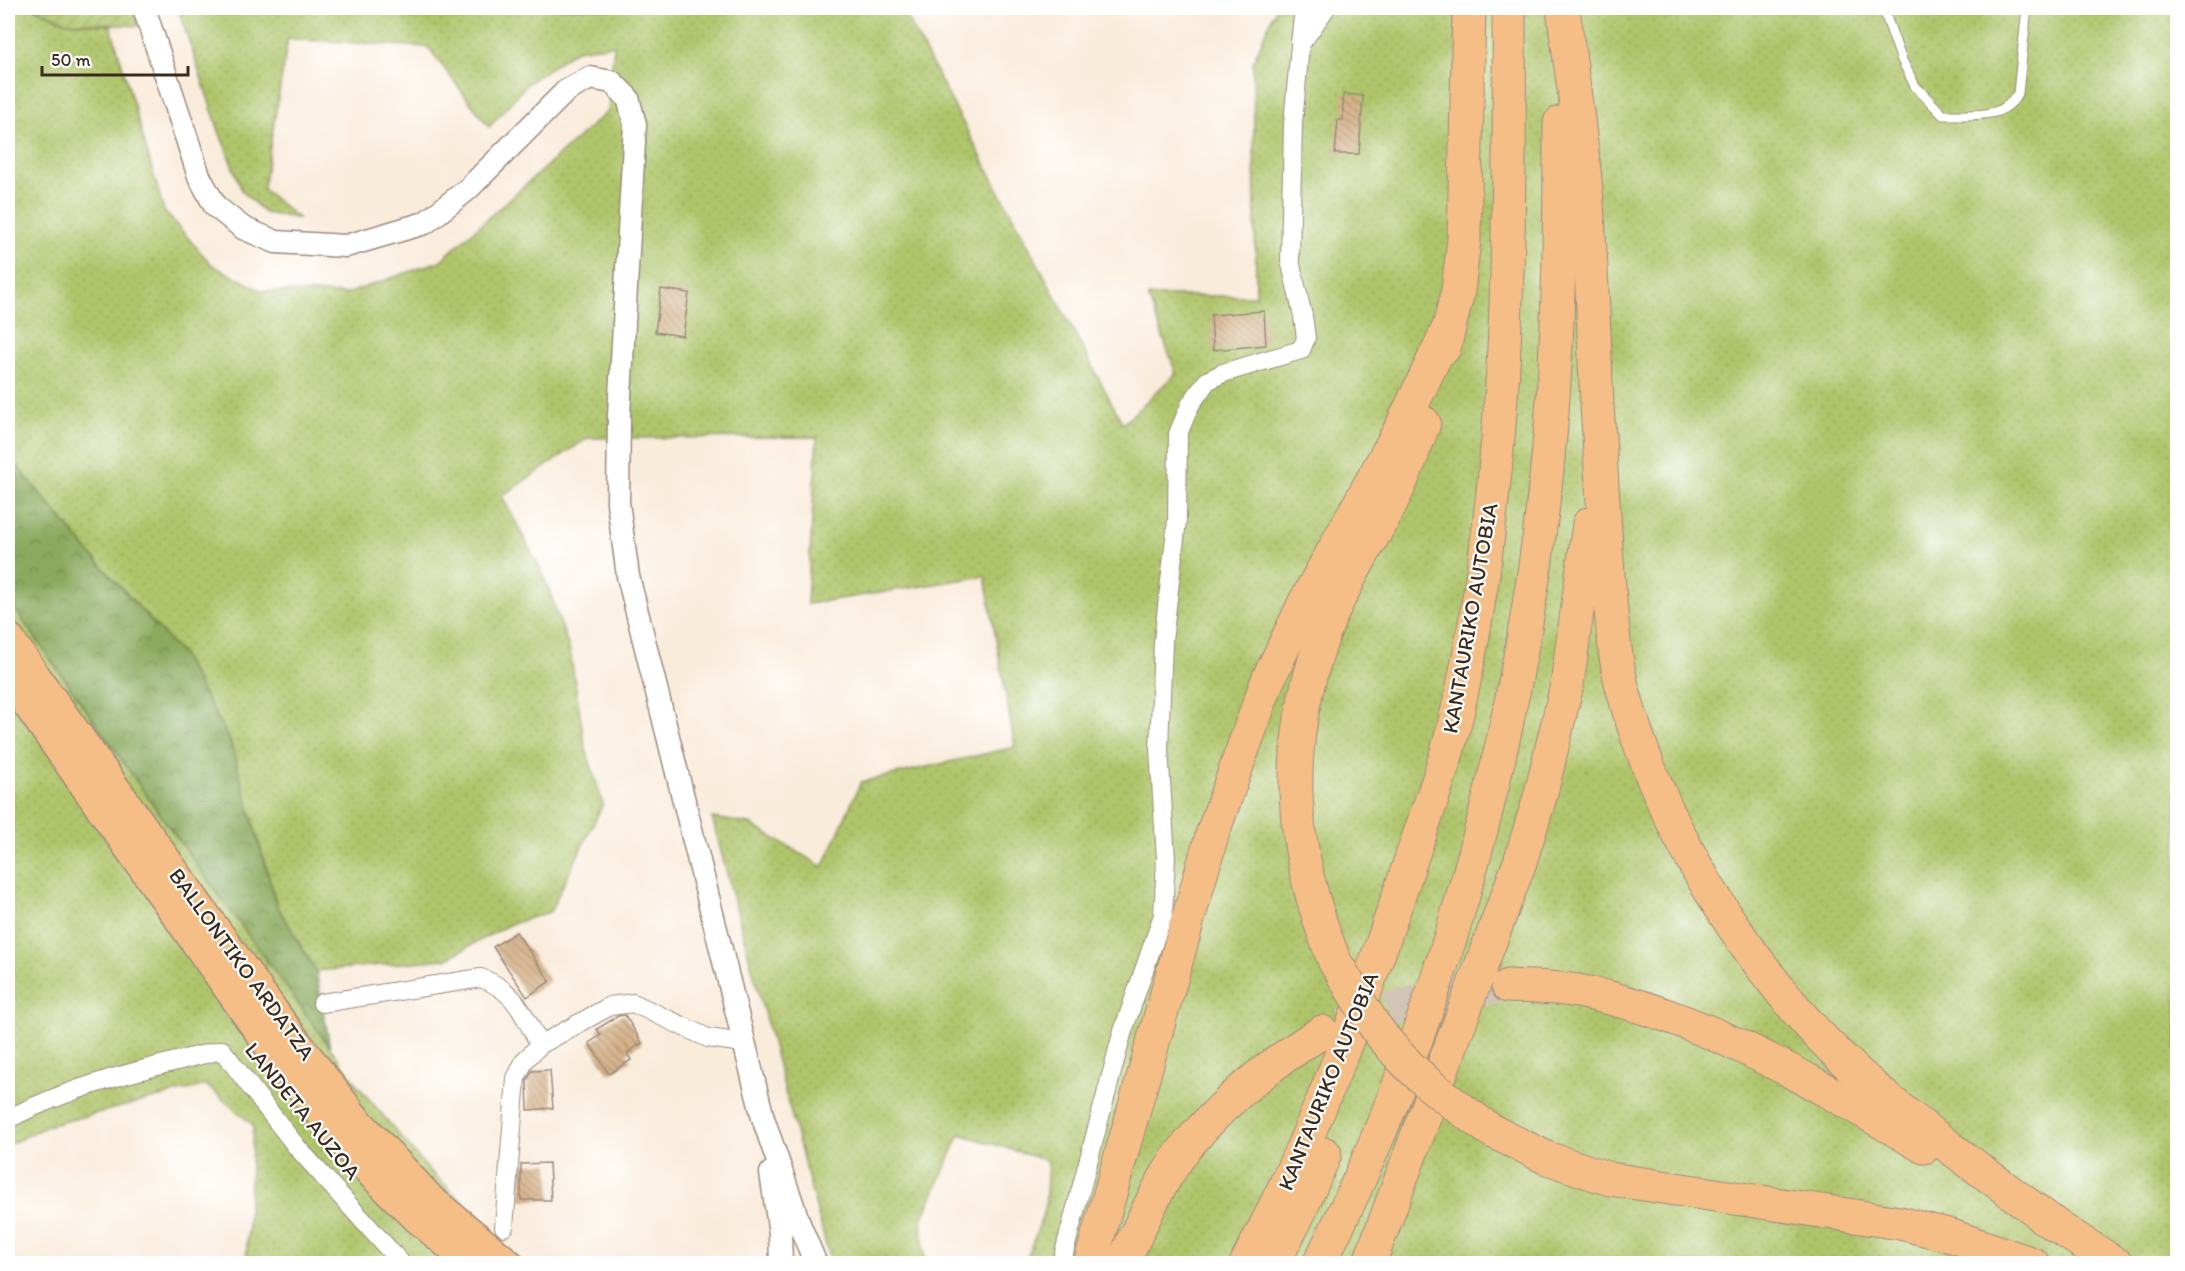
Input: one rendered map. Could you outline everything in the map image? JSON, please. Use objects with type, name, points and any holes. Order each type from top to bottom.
[{"type":"highway","points":[[1469,8],[1464,238],[1458,291],[1429,413],[1396,493],[1328,623],[1306,690],[1297,744],[1295,794],[1301,854],[1316,915],[1335,962],[1373,1024],[1413,1070],[1455,1106],[1492,1131],[1547,1158],[1610,1179],[1900,1223],[1952,1236],[2033,1263]]},
{"type":"highway","name":"KANTAURIKO AUTOBIA","points":[[1246,1263],[1280,1198],[1342,1056],[1376,964],[1457,712],[1492,508],[1506,347],[1509,233],[1509,8]]},
{"type":"highway","points":[[1562,8],[1587,200],[1599,437],[1613,630],[1622,687],[1637,736],[1671,821],[1710,891],[1753,955],[1806,1020],[1852,1066],[1929,1130],[2058,1227]]},
{"type":"highway","points":[[1319,1263],[1340,1222],[1405,1072],[1469,870],[1502,747],[1526,618],[1551,425],[1558,246],[1562,8]]},
{"type":"highway","points":[[1090,1263],[1212,835],[1267,682],[1304,604],[1401,429],[1449,327]]},
{"type":"highway","points":[[1368,1263],[1512,883],[1540,797],[1567,685],[1599,437]]},
{"type":"highway","points":[[1273,1263],[1298,1215],[1364,1062],[1400,963],[1431,855],[1457,712]]},
{"type":"highway","points":[[1508,986],[1570,990],[1607,998],[1681,1022],[1726,1041],[1856,1107],[2116,1263]]},
{"type":"highway","points":[[1122,1263],[1163,1183],[1186,1148],[1225,1106],[1263,1072],[1322,1032]]},
{"type":"highway","points":[[1130,1263],[1142,1223]]},
{"type":"main road","name":"BALLONTIKO ARDATZA","points":[[8,636],[275,1013],[354,1116],[431,1199],[510,1263]]},
{"type":"main road","name":"BALLONTIKO ARDATZA","points":[[8,678],[262,1037],[334,1132],[371,1174],[415,1217],[470,1263]]},
{"type":"street","points":[[144,8],[199,176],[215,206],[243,228],[276,242],[337,246],[384,237],[425,223],[468,189],[566,91],[590,78],[612,82],[628,98],[635,124],[623,328],[618,504],[628,576],[743,1043],[764,1118],[800,1226],[816,1263]]},
{"type":"street","points":[[1061,1263],[1122,1034],[1163,915],[1166,859],[1159,749],[1163,641],[1177,521],[1178,434],[1190,405],[1207,381],[1223,373],[1301,350],[1306,338],[1300,297],[1290,260],[1293,124],[1304,8]]},
{"type":"street","points":[[1300,45],[1326,8]]},
{"type":"street","points":[[322,1003],[480,978],[499,985],[515,1001],[540,1045]]},
{"type":"street","points":[[504,1227],[516,1078],[525,1060],[540,1045],[610,1006],[633,1003],[708,1038],[743,1043]]},
{"type":"street","name":"LANDETA AUZOA","points":[[8,1119],[46,1099],[106,1078],[222,1050],[296,1146],[402,1263]]},
{"type":"street","points":[[764,1118],[780,1233],[781,1263]]},
{"type":"lane","points":[[1883,8],[1901,58],[1915,86],[1943,115],[1995,114],[2012,104],[2018,93],[2027,8]]},
{"type":"green space","points":[[8,8],[34,8],[66,22],[111,26],[164,211],[212,265],[262,291],[346,294],[440,261],[608,111],[614,45],[576,50],[527,84],[489,127],[428,47],[288,39],[263,189],[298,218],[265,213],[242,191],[219,131],[178,8],[902,8],[1123,424],[1176,373],[1148,296],[1256,296],[1253,62],[1276,8],[2177,8],[2177,1263],[1025,1263],[1045,1210],[1048,1161],[960,1134],[921,1222],[925,1263],[834,1263],[829,1256],[712,818],[750,824],[823,867],[861,782],[1015,747],[985,576],[807,604],[817,437],[588,438],[502,496],[544,576],[570,651],[585,746],[603,804],[550,912],[508,925],[446,959],[316,971],[277,906],[230,741],[182,655],[89,552],[8,455]]},
{"type":"green space","points":[[34,8],[133,8],[139,26],[66,22]]},
{"type":"green space","points":[[8,455],[89,552],[182,655],[230,741],[277,906],[316,971],[330,1047],[162,817],[8,599]]},
{"type":"green space","points":[[8,599],[162,817],[359,1087],[427,1168],[479,1217],[469,1263],[246,1263],[253,1125],[206,1085],[47,1126],[8,1145]]},
{"type":"building","points":[[1343,94],[1363,96],[1359,154],[1335,154],[1338,120],[1343,120]]},
{"type":"building","points":[[661,289],[689,293],[683,336],[655,332]]},
{"type":"building","points":[[1264,311],[1266,345],[1213,350],[1211,315]]},
{"type":"building","points":[[516,932],[550,981],[527,997],[493,947]]},
{"type":"building","points":[[625,1015],[642,1043],[627,1053],[631,1060],[609,1074],[589,1043],[601,1035],[597,1029],[618,1016]]},
{"type":"building","points":[[550,1070],[553,1108],[528,1110],[527,1081],[532,1071]]},
{"type":"building","points":[[549,1163],[551,1200],[521,1200],[521,1164]]},
{"type":"tunnel","points":[[1341,1026],[1419,1000],[1508,986]]}]
